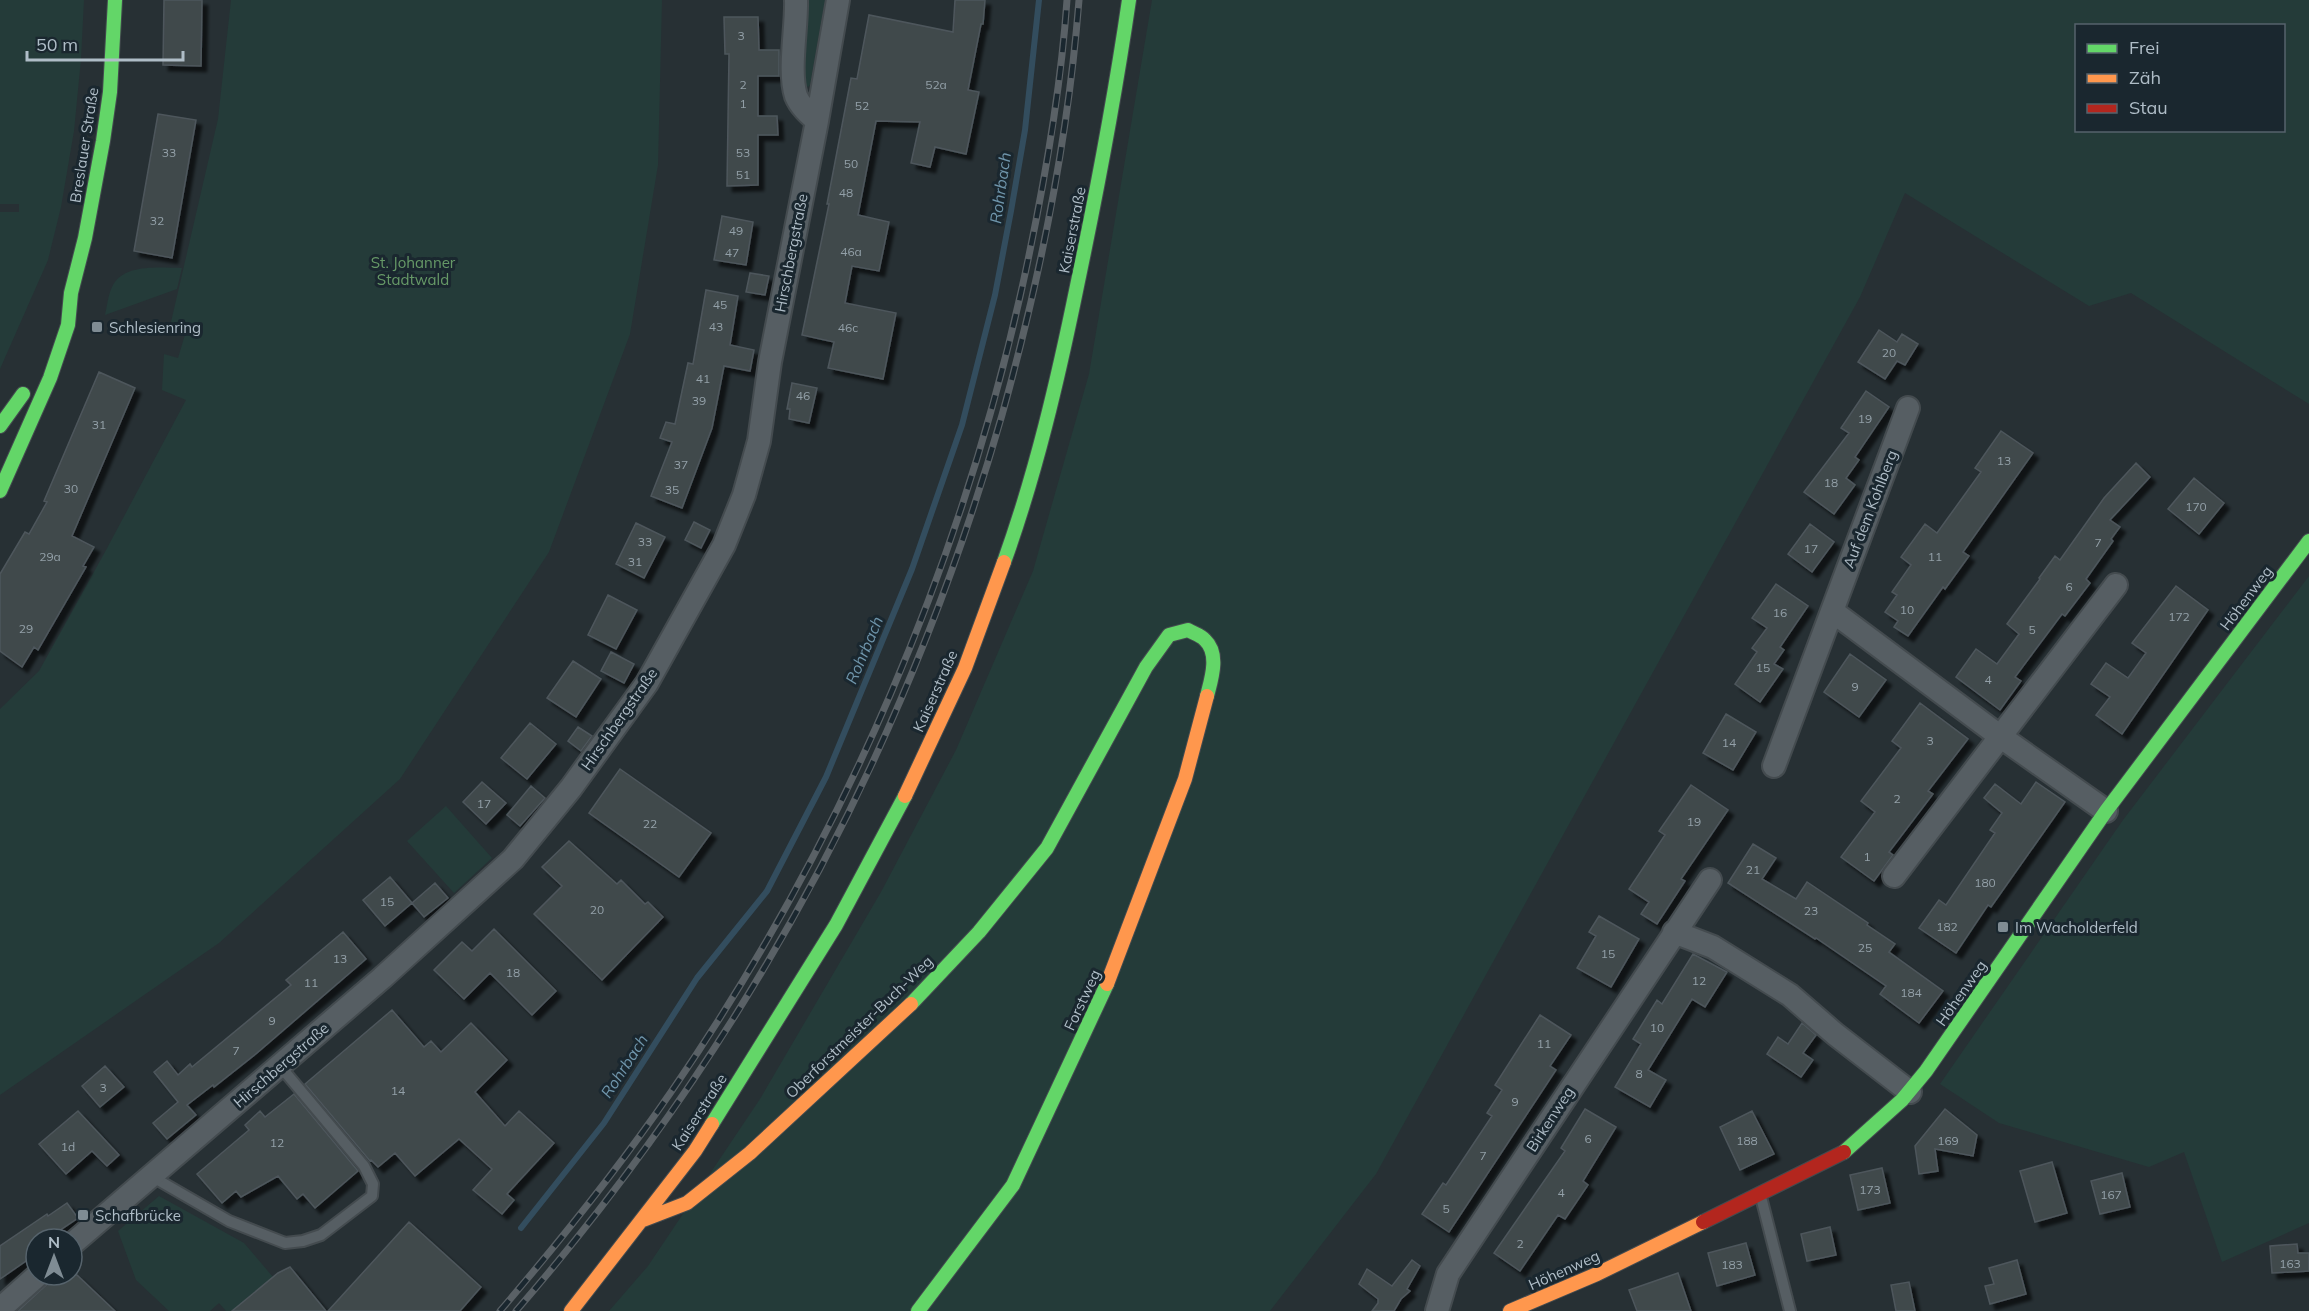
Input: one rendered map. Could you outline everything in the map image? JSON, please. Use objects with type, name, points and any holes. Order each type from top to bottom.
[{"type":"street","name":"Breslauer Straße","points":[[0,491],[50,378],[68,325],[71,293],[85,238],[103,141],[110,92],[115,0]]},
{"type":"street","points":[[796,0],[794,76],[796,96],[806,111],[817,121]]},
{"type":"street","name":"Hirschbergstraße","points":[[84,1234],[398,964],[513,859],[571,788],[647,683],[724,545],[744,495],[759,441],[770,362],[838,0]]},
{"type":"street","name":"Kaiserstraße","points":[[571,1311],[695,1150],[836,925],[897,812],[965,668],[1018,523],[1059,372],[1109,122],[1129,0]]},
{"type":"street","name":"Breslauer Straße","points":[[51,331],[71,293]]},
{"type":"street","points":[[0,426],[26,388],[0,442]]},
{"type":"street","name":"Auf dem Kohlberg","points":[[1774,766],[1908,408]]},
{"type":"street","name":"Höhenweg","points":[[1510,1311],[1597,1274],[1843,1153],[1910,1092],[2106,811],[2309,541]]},
{"type":"street","points":[[1894,876],[2116,585]]},
{"type":"street","points":[[1832,611],[2001,737],[2106,811]]},
{"type":"street","name":"Oberforstmeister-Buch-Weg","points":[[643,1220],[687,1203],[750,1153],[904,1011],[979,932],[1047,848],[1146,667],[1169,634],[1188,630],[1205,639],[1212,651],[1213,673]]},
{"type":"street","name":"Forstweg","points":[[918,1311],[1013,1185],[1114,969],[1185,779],[1213,673]]},
{"type":"street","name":"Birkenweg","points":[[1437,1311],[1448,1274],[1710,880]]},
{"type":"street","points":[[1674,932],[1713,947],[1790,995],[1835,1034],[1910,1092]]},
{"type":"street","points":[[0,1309],[25,1287]]},
{"type":"lane","points":[[150,1176],[229,1221],[285,1243],[303,1241],[321,1235],[372,1196],[373,1184],[364,1166],[280,1066]]},
{"type":"lane","points":[[1760,1194],[1790,1311]]},
{"type":"green space","points":[[0,0],[84,0],[74,131],[61,207],[48,260],[0,369],[0,212],[19,212],[19,204],[0,204]]},
{"type":"green space","name":"St. Johanner Stadtwald","points":[[231,0],[662,0],[658,165],[630,334],[549,552],[400,779],[219,943],[0,1095],[0,709],[39,671],[186,400],[162,390],[164,354],[178,358],[187,328],[171,322],[218,119]]},
{"type":"green space","points":[[805,0],[825,0],[808,87],[803,84]]},
{"type":"green space","points":[[1152,0],[2309,0],[2309,404],[2131,293],[2089,306],[1905,193],[1860,297],[1376,1174],[1270,1311],[609,1311],[648,1266],[760,1099],[881,892],[956,750],[1033,571],[1089,374]]},
{"type":"green space","points":[[182,268],[177,289],[105,315],[112,287],[124,274],[133,270]]},
{"type":"green space","points":[[2309,576],[2309,1223],[2222,1262],[2184,1152],[2149,1167],[1999,1123],[1940,1084],[2123,820]]},
{"type":"green space","points":[[446,806],[492,858],[454,893],[407,841]]},
{"type":"green space","points":[[159,1196],[244,1243],[273,1277],[232,1311],[226,1311],[219,1303],[210,1311],[169,1311],[136,1280],[118,1231]]},
{"type":"building","points":[[164,0],[202,0],[201,66],[163,65]]},
{"type":"building","points":[[955,0],[985,0],[983,24],[981,24],[968,90],[979,92],[966,154],[935,147],[930,167],[911,163],[920,122],[876,121],[858,215],[889,222],[879,271],[852,266],[845,303],[896,313],[883,379],[828,368],[834,342],[802,335],[829,204],[827,204],[851,78],[857,79],[869,15],[953,32]]},
{"type":"building","points":[[724,17],[758,17],[759,50],[779,50],[779,76],[758,76],[758,116],[777,116],[778,135],[758,135],[758,185],[727,186],[729,54],[725,54]]},
{"type":"building","points":[[158,114],[196,120],[172,258],[134,251]]},
{"type":"building","points":[[722,216],[753,222],[746,265],[714,260]]},
{"type":"building","points":[[750,273],[769,276],[765,295],[746,292]]},
{"type":"building","points":[[706,290],[738,296],[730,345],[754,350],[750,371],[724,366],[712,428],[682,508],[651,496],[672,442],[660,438],[666,422],[675,424],[688,363],[693,364]]},
{"type":"building","points":[[1879,330],[1897,342],[1902,334],[1918,344],[1905,365],[1897,361],[1885,379],[1858,362]]},
{"type":"building","points":[[99,372],[135,388],[72,536],[94,547],[83,566],[86,567],[38,650],[34,647],[22,667],[0,651],[0,574],[25,532],[29,534],[47,502],[44,501]]},
{"type":"building","points":[[792,383],[817,388],[809,423],[789,419],[790,409],[787,409]]},
{"type":"building","points":[[1866,391],[1889,407],[1855,457],[1859,460],[1846,478],[1855,485],[1834,514],[1804,492],[1849,433],[1841,428]]},
{"type":"building","points":[[2001,431],[2033,453],[1963,552],[1969,556],[1945,589],[1943,587],[1908,636],[1894,627],[1898,621],[1885,612],[1897,595],[1892,592],[1911,565],[1901,557],[1925,524],[1937,533],[1981,472],[1975,468]]},
{"type":"building","points":[[2136,463],[2150,477],[2110,520],[2120,527],[2111,539],[2113,541],[2086,579],[2090,583],[2065,616],[2062,614],[2015,677],[2021,681],[2000,710],[1956,677],[1976,649],[1997,664],[2019,634],[2007,624],[2055,556],[2060,560],[2104,498]]},
{"type":"building","points":[[2194,478],[2224,503],[2199,534],[2168,509]]},
{"type":"building","points":[[694,522],[710,530],[701,548],[685,540]]},
{"type":"building","points":[[636,523],[665,537],[644,578],[616,564]]},
{"type":"building","points":[[1810,524],[1834,542],[1812,572],[1788,554]]},
{"type":"building","points":[[1776,584],[1808,606],[1780,647],[1784,650],[1774,664],[1783,669],[1760,702],[1735,684],[1757,652],[1752,648],[1767,628],[1752,618]]},
{"type":"building","points":[[2176,586],[2208,610],[2122,734],[2096,715],[2110,697],[2091,684],[2106,663],[2128,678],[2146,653],[2132,643]]},
{"type":"building","points":[[608,595],[637,610],[616,649],[588,635]]},
{"type":"building","points":[[611,652],[634,664],[624,683],[601,671]]},
{"type":"building","points":[[1850,654],[1886,680],[1859,717],[1824,692]]},
{"type":"building","points":[[573,661],[601,679],[576,717],[547,698]]},
{"type":"building","points":[[1920,703],[1968,739],[1928,791],[1933,794],[1889,852],[1893,855],[1874,881],[1841,857],[1875,812],[1861,801],[1901,748],[1892,741]]},
{"type":"building","points":[[1726,714],[1756,732],[1733,770],[1703,753]]},
{"type":"building","points":[[530,723],[556,744],[527,779],[501,758]]},
{"type":"building","points":[[578,727],[592,736],[581,751],[568,741]]},
{"type":"building","points":[[620,769],[711,833],[679,877],[589,813]]},
{"type":"building","points":[[482,782],[506,803],[486,824],[463,802]]},
{"type":"building","points":[[2036,782],[2065,802],[1991,907],[1988,905],[1956,953],[1919,928],[1939,900],[1946,905],[1995,833],[1990,830],[2002,813],[1984,798],[1995,784],[2021,804]]},
{"type":"building","points":[[1691,785],[1728,810],[1681,879],[1685,881],[1657,924],[1641,914],[1649,902],[1629,889],[1665,835],[1659,831]]},
{"type":"building","points":[[531,786],[545,798],[520,826],[507,815]]},
{"type":"building","points":[[569,841],[617,884],[621,880],[645,904],[648,902],[663,917],[602,980],[534,914],[562,886],[542,867]]},
{"type":"building","points":[[1753,844],[1776,858],[1762,879],[1796,899],[1807,882],[1895,944],[1889,952],[1943,991],[1919,1023],[1880,994],[1886,986],[1816,938],[1728,883]]},
{"type":"building","points":[[390,877],[412,903],[385,926],[363,900]]},
{"type":"building","points":[[435,883],[448,898],[424,917],[412,903]]},
{"type":"building","points":[[1599,916],[1639,939],[1611,987],[1577,968],[1596,936],[1589,932]]},
{"type":"building","points":[[494,929],[556,991],[532,1015],[490,973],[464,999],[434,970],[462,942],[472,951]]},
{"type":"building","points":[[343,932],[366,959],[257,1053],[187,1105],[196,1115],[167,1139],[153,1123],[178,1102],[154,1072],[167,1061],[178,1075],[190,1064],[192,1067],[291,985],[286,980]]},
{"type":"building","points":[[1693,954],[1727,972],[1705,1007],[1692,999],[1648,1070],[1666,1080],[1650,1107],[1615,1087],[1641,1044],[1633,1039],[1657,1000],[1662,1004]]},
{"type":"building","points":[[392,1010],[424,1047],[431,1041],[441,1052],[471,1023],[507,1060],[475,1092],[505,1126],[519,1111],[554,1143],[507,1194],[514,1200],[502,1214],[473,1190],[492,1169],[459,1139],[415,1176],[395,1153],[378,1167],[370,1161],[305,1084]]},
{"type":"building","points":[[1540,1015],[1571,1035],[1550,1066],[1556,1070],[1449,1232],[1422,1214],[1443,1183],[1446,1185],[1492,1116],[1487,1113],[1502,1090],[1495,1085]]},
{"type":"building","points":[[1802,1023],[1816,1035],[1803,1053],[1813,1060],[1801,1077],[1767,1054],[1778,1037],[1788,1044]]},
{"type":"building","points":[[105,1066],[124,1087],[100,1107],[82,1086]]},
{"type":"building","points":[[294,1094],[358,1171],[315,1208],[303,1194],[297,1199],[278,1176],[241,1197],[236,1191],[222,1203],[197,1174],[249,1130],[245,1125],[260,1111],[265,1117]]},
{"type":"building","points":[[1585,1109],[1616,1127],[1583,1181],[1588,1185],[1565,1219],[1558,1215],[1520,1271],[1494,1253],[1565,1151],[1561,1148]]},
{"type":"building","points":[[1945,1109],[1977,1135],[1973,1156],[1935,1149],[1938,1171],[1919,1174],[1915,1146]]},
{"type":"building","points":[[78,1111],[119,1155],[107,1166],[92,1151],[66,1174],[39,1144]]},
{"type":"building","points":[[1752,1111],[1774,1154],[1740,1170],[1720,1127]]},
{"type":"building","points":[[2052,1162],[2067,1213],[2035,1222],[2020,1171]]},
{"type":"building","points":[[1882,1168],[1890,1203],[1858,1210],[1850,1175]]},
{"type":"building","points":[[2122,1173],[2130,1207],[2100,1214],[2091,1181]]},
{"type":"building","points":[[67,1203],[78,1218],[65,1227],[28,1227],[47,1214],[48,1216]]},
{"type":"building","points":[[409,1222],[481,1287],[460,1311],[328,1311]]},
{"type":"building","points":[[1830,1227],[1836,1255],[1807,1261],[1801,1234]]},
{"type":"building","points":[[24,1230],[24,1262],[0,1279],[0,1246]]},
{"type":"building","points":[[1746,1243],[1755,1275],[1717,1286],[1708,1253]]},
{"type":"building","points":[[2297,1244],[2298,1253],[2309,1253],[2309,1271],[2272,1273],[2270,1246]]},
{"type":"building","points":[[1412,1260],[1420,1266],[1407,1289],[1410,1291],[1401,1299],[1394,1311],[1372,1311],[1378,1299],[1359,1284],[1367,1269],[1392,1286]]},
{"type":"building","points":[[2017,1260],[2026,1294],[1990,1304],[1985,1286],[1994,1284],[1989,1268]]},
{"type":"building","points":[[290,1267],[326,1311],[232,1311],[278,1273]]},
{"type":"building","points":[[1678,1273],[1691,1311],[1637,1311],[1629,1290]]},
{"type":"building","points":[[84,1282],[115,1311],[18,1311],[44,1287],[84,1287]]},
{"type":"building","points":[[1909,1282],[1915,1311],[1896,1311],[1891,1285]]},
{"type":"waterway","name":"Rohrbach","points":[[521,1228],[604,1123],[697,978],[767,891],[826,777],[912,569],[962,425],[995,295],[1011,211],[1025,130],[1039,0]]},
{"type":"railway","points":[[500,1311],[630,1149],[671,1092],[733,997],[791,898],[843,797],[891,694],[933,588],[970,480],[1002,371],[1028,260],[1047,163],[1057,98],[1067,0]]},
{"type":"railway","points":[[516,1311],[598,1211],[675,1107],[745,1000],[808,890],[866,776],[918,659],[963,539],[1002,415],[1029,313],[1060,157],[1079,0]]},
{"type":"traffic: fast","points":[[0,491],[50,378],[68,325],[71,293],[85,238],[103,141],[110,92],[115,0]]},
{"type":"traffic: fast","points":[[1004,562],[1036,460],[1062,356],[1099,179],[1129,0]]},
{"type":"traffic: fast","points":[[0,426],[23,394]]},
{"type":"traffic: fast","points":[[1844,1152],[1902,1100],[1926,1071],[2106,811],[2309,541]]},
{"type":"traffic: fast","points":[[911,1004],[979,932],[1047,848],[1146,667],[1169,635],[1188,630],[1201,637],[1210,646],[1213,667],[1207,696]]},
{"type":"traffic: fast","points":[[712,1124],[836,925],[905,796]]},
{"type":"traffic: fast","points":[[918,1311],[1013,1185],[1107,984]]},
{"type":"traffic: slow","points":[[905,796],[965,668],[1004,562]]},
{"type":"traffic: slow","points":[[1107,984],[1185,779],[1207,696]]},
{"type":"traffic: slow","points":[[643,1220],[687,1203],[750,1153],[911,1004]]},
{"type":"traffic: slow","points":[[571,1311],[695,1151],[712,1124]]},
{"type":"traffic: slow","points":[[1510,1311],[1597,1274],[1703,1222]]},
{"type":"traffic: jam","points":[[1703,1222],[1844,1152]]},
{"type":"place","name":"Schlesienring","points":[[97,327]]},
{"type":"place","name":"Im Wacholderfeld","points":[[2003,927]]},
{"type":"place","name":"Schafbrücke","points":[[83,1215]]}]
